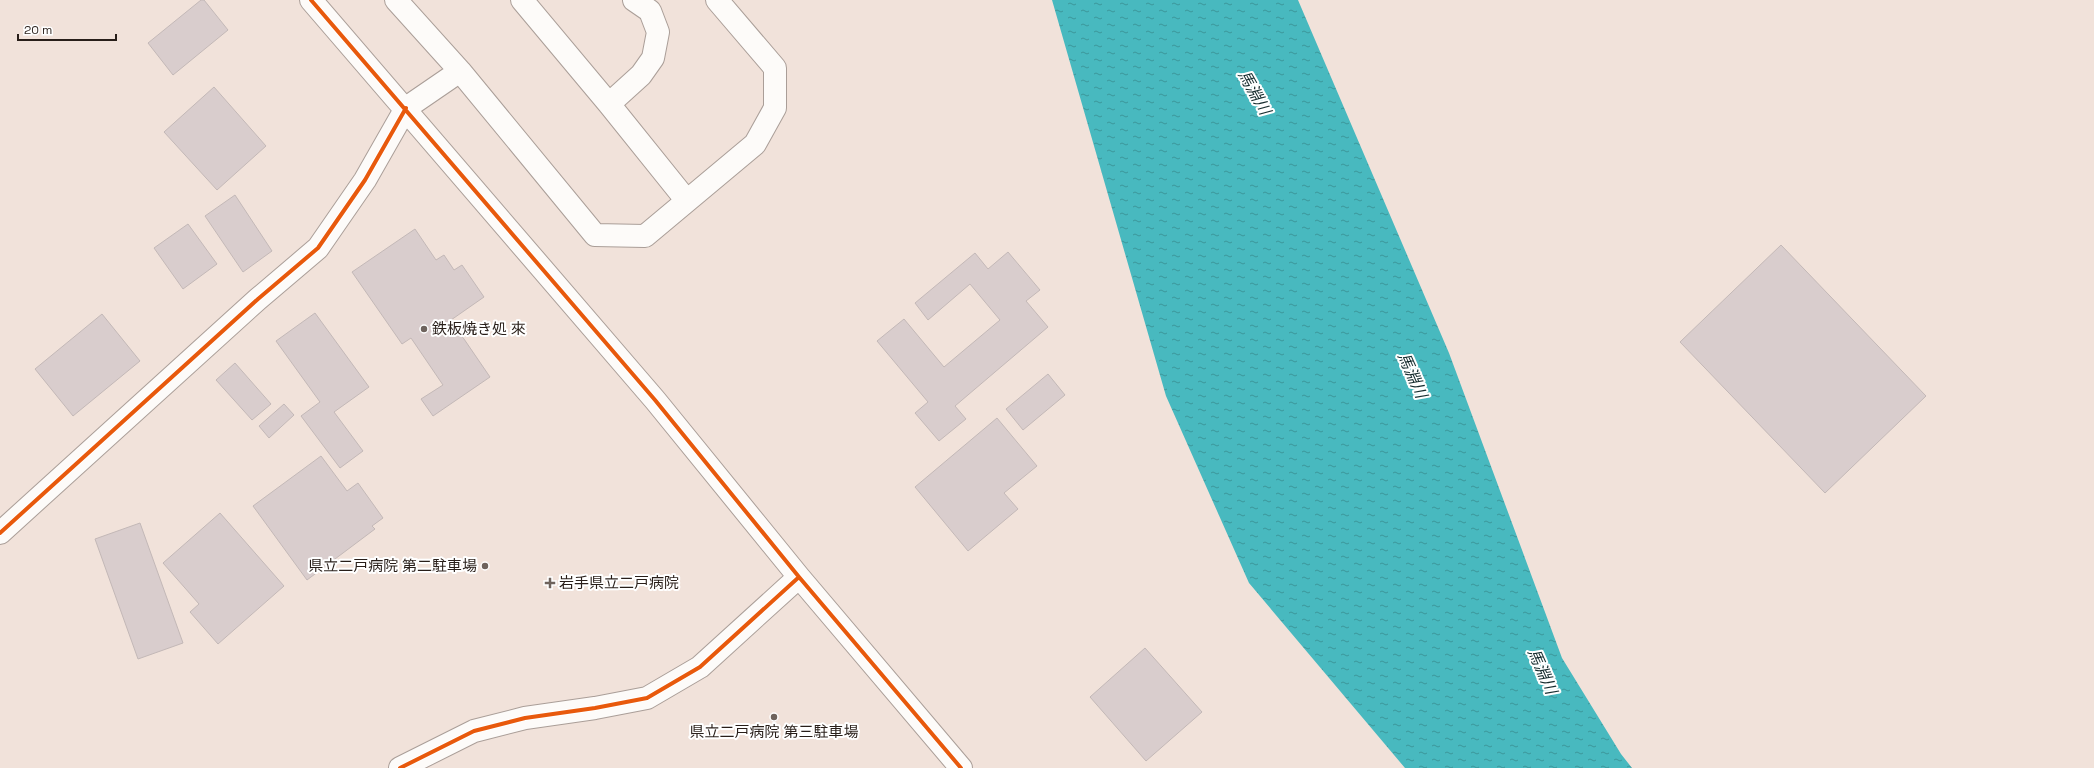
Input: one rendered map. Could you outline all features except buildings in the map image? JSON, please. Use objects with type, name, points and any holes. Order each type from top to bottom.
[{"type":"street","points":[[311,0],[406,108],[655,400],[799,578],[961,768]]},
{"type":"street","points":[[396,0],[460,71],[595,235],[645,236],[755,144],[775,108],[774,68],[717,0]]},
{"type":"street","points":[[522,0],[688,201]]},
{"type":"street","points":[[609,104],[641,75],[653,58],[658,32],[650,11],[634,0]]},
{"type":"street","points":[[0,533],[258,299],[318,248],[365,180],[406,108],[460,71]]},
{"type":"street","points":[[400,768],[474,731],[525,718],[595,708],[647,698],[700,667],[799,578]]},
{"type":"water","name":"馬淵川","points":[[1052,0],[1298,0],[1449,353],[1562,658],[1621,754],[1632,768],[1405,768],[1249,583],[1166,396]]},
{"type":"cycle path","points":[[311,0],[655,400],[799,577],[961,768]]},
{"type":"cycle path","points":[[0,533],[258,299],[318,248],[365,180],[406,108]]},
{"type":"cycle path","points":[[400,768],[474,731],[525,718],[595,708],[647,698],[700,667],[799,577]]},
{"type":"place","name":"鉄板焼き処 來","points":[[424,329]]},
{"type":"place","name":"県立二戸病院 第二駐車場","points":[[485,566]]},
{"type":"place","name":"岩手県立二戸病院","points":[[550,583]]},
{"type":"place","name":"県立二戸病院 第三駐車場","points":[[774,717]]}]
